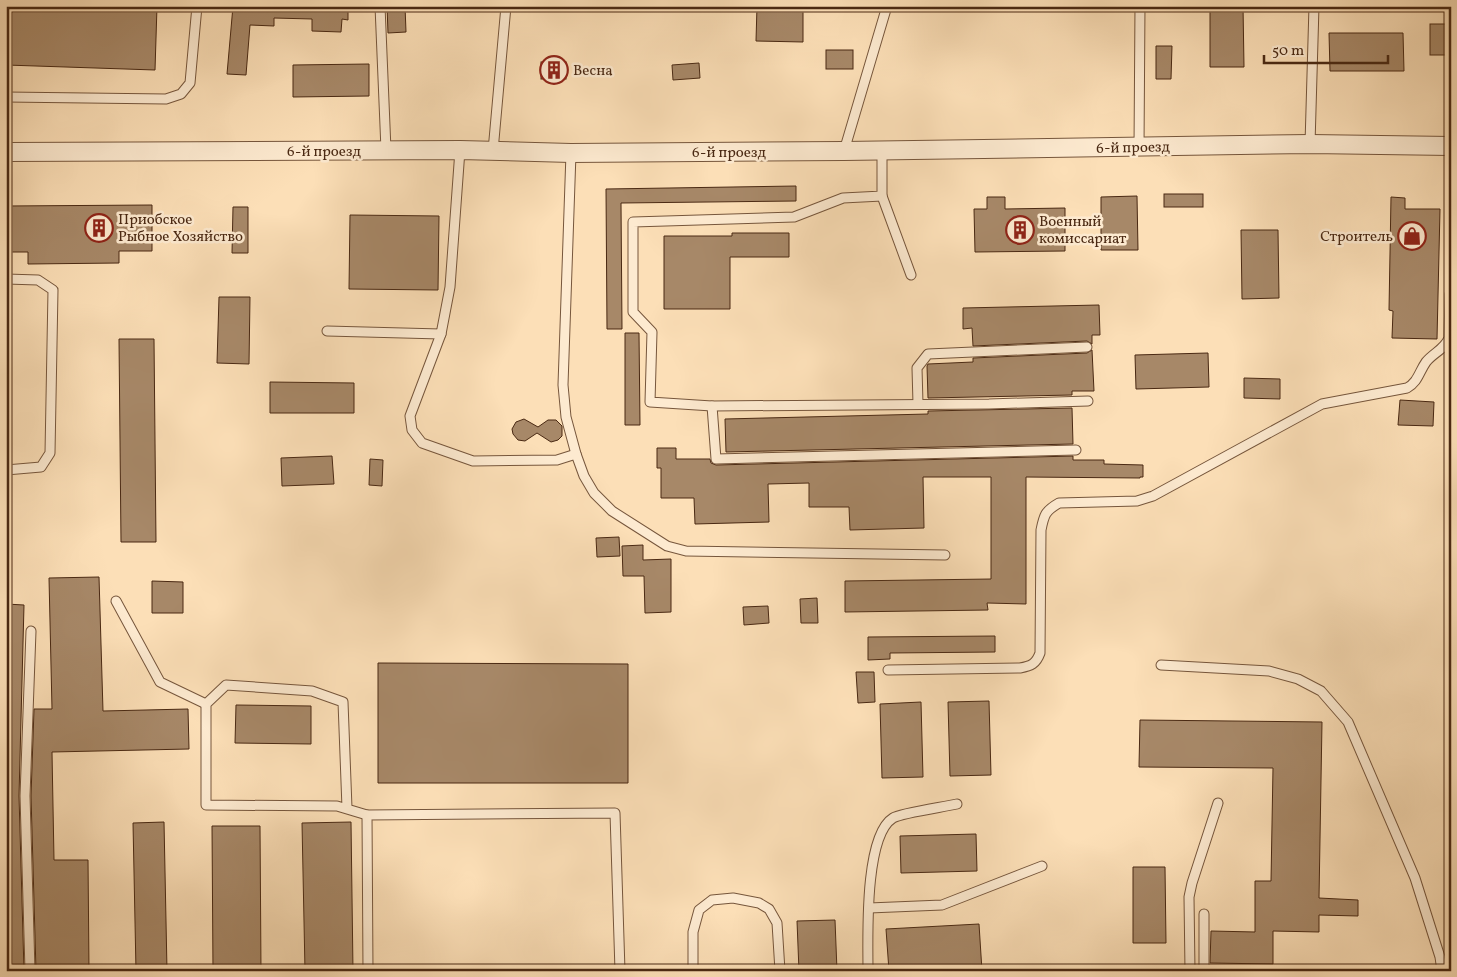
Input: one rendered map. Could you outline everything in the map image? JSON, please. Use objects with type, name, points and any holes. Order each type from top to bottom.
[{"type":"street","name":"6-й проезд","points":[[6,152],[460,150],[571,153],[882,151],[1310,144],[1451,146]]},
{"type":"lane","points":[[6,97],[166,99],[181,94],[190,83],[198,6]]},
{"type":"lane","points":[[380,6],[386,150]]},
{"type":"lane","points":[[493,151],[506,6]]},
{"type":"lane","points":[[844,151],[887,6]]},
{"type":"lane","points":[[1139,147],[1140,6]]},
{"type":"lane","points":[[1310,144],[1314,6]]},
{"type":"lane","points":[[460,150],[450,287],[440,334],[410,416],[412,430],[422,443],[473,462],[557,460],[576,454]]},
{"type":"lane","points":[[882,151],[882,196],[911,274]]},
{"type":"lane","points":[[571,153],[563,386],[566,417],[576,454],[584,476],[594,493],[612,511],[667,546],[686,551],[944,554]]},
{"type":"lane","points":[[882,196],[843,198],[794,217],[633,222],[633,312],[652,332],[650,402],[712,406],[1088,402]]},
{"type":"lane","points":[[888,670],[1020,668],[1030,666],[1037,661],[1040,653],[1041,530],[1043,518],[1049,509],[1059,503],[1137,500],[1153,496],[1322,404],[1407,388],[1413,385],[1427,361],[1447,343],[1449,338],[1451,244]]},
{"type":"lane","points":[[6,279],[38,280],[54,290],[50,453],[41,467],[6,470]]},
{"type":"lane","points":[[327,331],[440,334]]},
{"type":"lane","points":[[918,404],[917,368],[928,354],[1087,348]]},
{"type":"lane","points":[[712,406],[716,459],[1076,450]]},
{"type":"lane","points":[[116,601],[160,682],[206,704]]},
{"type":"lane","points":[[30,971],[24,796],[31,631]]},
{"type":"lane","points":[[1161,665],[1269,671],[1298,679],[1321,691],[1334,705],[1348,722],[1415,878],[1440,957],[1442,971]]},
{"type":"lane","points":[[347,808],[343,702],[312,692],[226,685],[206,704],[206,805],[337,806],[367,814],[615,813],[620,971]]},
{"type":"lane","points":[[1190,971],[1189,897],[1218,803]]},
{"type":"lane","points":[[868,971],[872,859],[884,825],[894,817],[957,804]]},
{"type":"lane","points":[[367,814],[368,971]]},
{"type":"lane","points":[[869,908],[942,905],[1042,866]]},
{"type":"lane","points":[[693,971],[692,932],[699,910],[712,900],[733,898],[759,903],[769,909],[777,922],[780,971]]},
{"type":"lane","points":[[1204,914],[1204,971]]},
{"type":"building","points":[[6,6],[157,6],[155,70],[6,65]]},
{"type":"building","points":[[233,6],[348,6],[348,20],[342,19],[341,32],[312,31],[312,19],[274,18],[274,26],[250,25],[246,75],[227,74]]},
{"type":"building","points":[[387,6],[405,6],[406,32],[388,33]]},
{"type":"building","points":[[757,6],[803,6],[803,42],[756,41]]},
{"type":"building","points":[[1210,6],[1243,6],[1244,67],[1210,67]]},
{"type":"building","points":[[1430,24],[1451,24],[1451,55],[1430,55]]},
{"type":"building","points":[[1329,33],[1403,33],[1404,71],[1330,71]]},
{"type":"building","points":[[1156,46],[1172,46],[1171,79],[1156,79]]},
{"type":"building","points":[[826,50],[853,50],[853,69],[826,69]]},
{"type":"building","name":"Весна","points":[[541,62],[566,62],[566,79],[541,79]]},
{"type":"building","points":[[699,63],[700,78],[673,80],[672,65]]},
{"type":"building","points":[[369,64],[369,96],[293,97],[293,65]]},
{"type":"building","points":[[796,186],[796,201],[621,203],[622,329],[607,329],[606,189]]},
{"type":"building","points":[[1164,194],[1203,194],[1203,207],[1164,207]]},
{"type":"building","points":[[1137,196],[1138,250],[1101,250],[1101,197]]},
{"type":"building","name":"Военный комиссариат","points":[[987,197],[1005,197],[1005,209],[1065,208],[1065,251],[975,252],[974,209],[987,209]]},
{"type":"building","points":[[1391,197],[1405,198],[1405,209],[1440,209],[1437,339],[1392,338],[1393,311],[1389,310]]},
{"type":"building","name":"Приобское Рыбное Хозяйство","points":[[152,205],[152,251],[119,251],[119,263],[28,264],[28,252],[6,252],[6,206]]},
{"type":"building","points":[[233,207],[248,207],[248,253],[232,253]]},
{"type":"building","points":[[350,215],[439,216],[438,290],[349,289]]},
{"type":"building","points":[[1241,230],[1278,230],[1279,298],[1242,299]]},
{"type":"building","points":[[732,233],[789,233],[789,257],[730,257],[730,309],[664,309],[664,236],[732,236]]},
{"type":"building","points":[[219,297],[250,297],[249,364],[217,363]]},
{"type":"building","points":[[1099,305],[1100,335],[1092,335],[1092,344],[1087,341],[973,346],[972,328],[963,329],[963,308]]},
{"type":"building","points":[[625,333],[639,333],[640,425],[625,425]]},
{"type":"building","points":[[119,339],[154,339],[156,542],[121,542]]},
{"type":"building","points":[[1092,350],[1094,391],[1072,391],[1072,395],[928,398],[928,364],[973,362],[973,358],[1087,353]]},
{"type":"building","points":[[1208,353],[1209,387],[1136,389],[1135,355]]},
{"type":"building","points":[[1244,378],[1280,379],[1280,399],[1244,398]]},
{"type":"building","points":[[270,382],[354,383],[354,413],[270,413]]},
{"type":"building","points":[[1400,400],[1434,402],[1433,426],[1398,425]]},
{"type":"building","points":[[1072,408],[1073,444],[726,452],[725,419],[928,414],[928,411]]},
{"type":"building","points":[[524,419],[538,427],[548,420],[556,420],[562,426],[562,436],[558,440],[551,442],[537,433],[525,441],[518,440],[513,434],[512,429],[516,422]]},
{"type":"building","points":[[657,448],[676,448],[676,459],[710,459],[711,463],[716,465],[1073,456],[1073,460],[1104,460],[1104,464],[1143,465],[1143,477],[1026,477],[1026,604],[987,603],[988,610],[845,612],[845,581],[991,579],[991,477],[923,477],[924,528],[850,530],[849,507],[809,507],[809,483],[768,484],[769,522],[695,524],[694,498],[661,498],[661,468],[657,468]]},
{"type":"building","points":[[332,456],[334,484],[282,486],[281,458]]},
{"type":"building","points":[[370,459],[383,460],[382,486],[369,485]]},
{"type":"building","points":[[619,537],[620,556],[597,557],[596,538]]},
{"type":"building","points":[[643,545],[643,560],[671,559],[671,612],[645,613],[644,576],[623,576],[622,546]]},
{"type":"building","points":[[99,577],[103,711],[188,709],[189,749],[52,752],[54,860],[88,860],[89,971],[36,971],[31,796],[34,709],[52,709],[49,578]]},
{"type":"building","points":[[152,581],[183,582],[183,613],[152,613]]},
{"type":"building","points":[[817,598],[818,623],[801,623],[800,599]]},
{"type":"building","points":[[6,604],[24,605],[19,796],[24,971],[6,971]]},
{"type":"building","points":[[768,606],[769,623],[744,625],[743,607]]},
{"type":"building","points":[[995,636],[995,652],[890,653],[890,659],[868,660],[868,637]]},
{"type":"building","points":[[378,663],[628,664],[628,783],[378,783]]},
{"type":"building","points":[[856,672],[874,672],[875,702],[858,703]]},
{"type":"building","points":[[989,701],[991,775],[950,776],[948,702]]},
{"type":"building","points":[[921,702],[923,777],[882,778],[880,704]]},
{"type":"building","points":[[236,705],[311,706],[311,744],[235,743]]},
{"type":"building","points":[[1140,720],[1322,722],[1319,898],[1358,900],[1358,916],[1319,915],[1319,932],[1273,931],[1273,964],[1210,963],[1211,931],[1255,932],[1255,881],[1271,881],[1273,768],[1139,767]]},
{"type":"building","points":[[164,822],[167,971],[136,971],[133,823]]},
{"type":"building","points":[[351,822],[353,971],[305,971],[302,823]]},
{"type":"building","points":[[212,826],[260,826],[261,971],[213,971]]},
{"type":"building","points":[[976,834],[977,871],[901,873],[900,836]]},
{"type":"building","points":[[1133,867],[1165,867],[1166,943],[1133,943]]},
{"type":"building","points":[[835,920],[837,971],[799,971],[797,921]]},
{"type":"building","points":[[979,924],[982,971],[889,971],[886,929]]},
{"type":"place","name":"Весна","points":[[554,70]]},
{"type":"place","name":"Приобское Рыбное Хозяйство","points":[[99,228]]},
{"type":"place","name":"Военный комиссариат","points":[[1020,230]]},
{"type":"place","name":"Строитель","points":[[1412,236]]}]
